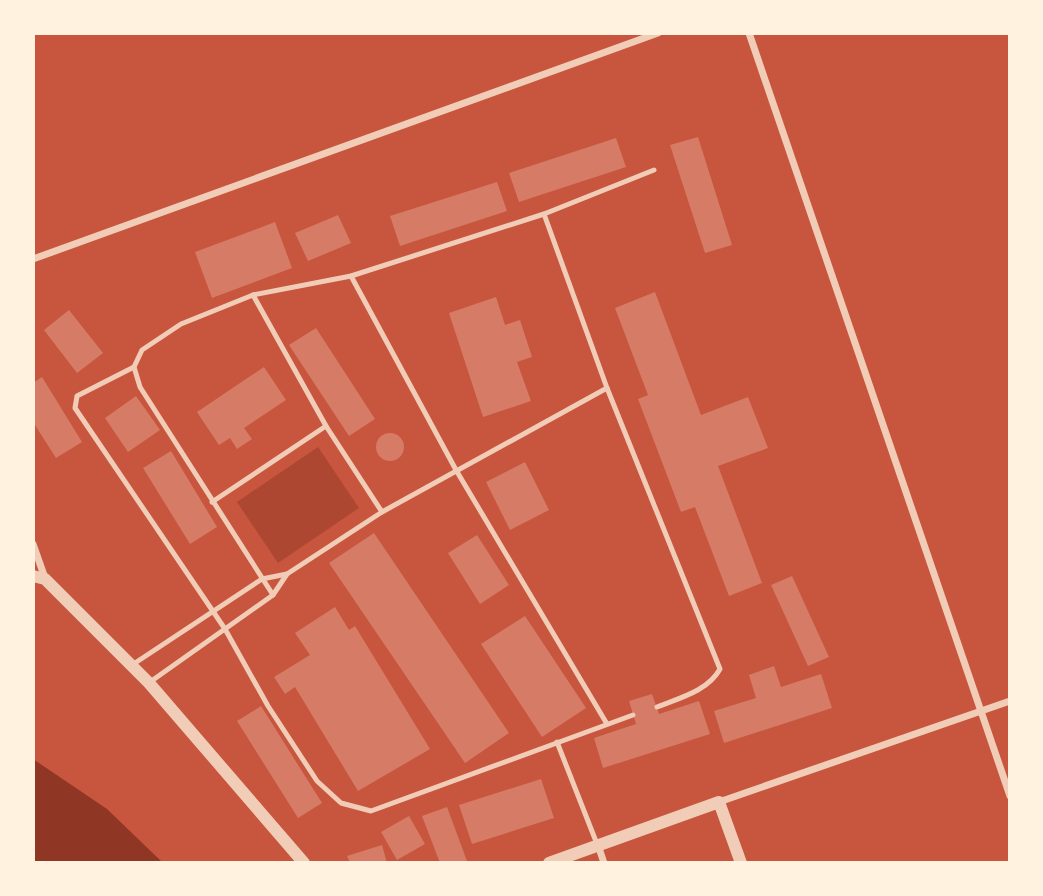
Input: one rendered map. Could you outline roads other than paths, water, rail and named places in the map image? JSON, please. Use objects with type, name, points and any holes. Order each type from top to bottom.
[{"type":"street","points":[[33,258],[658,33]]},
{"type":"street","points":[[749,33],[1010,796]]},
{"type":"street","points":[[33,544],[39,577],[149,683],[304,863]]},
{"type":"street","points":[[549,863],[1010,701]]},
{"type":"street","points":[[719,802],[741,863]]},
{"type":"street","points":[[597,845],[604,863]]},
{"type":"lane","points":[[633,715],[371,811],[341,803],[317,781],[268,706],[213,610],[75,408],[77,396],[134,367],[142,350],[181,324],[253,295],[351,276],[544,214],[654,170]]},
{"type":"lane","points":[[544,214],[607,388],[720,669],[714,680],[706,685],[657,707]]},
{"type":"lane","points":[[351,276],[456,470],[607,724]]},
{"type":"lane","points":[[253,295],[326,426],[382,512]]},
{"type":"lane","points":[[134,367],[140,387],[273,595]]},
{"type":"lane","points":[[132,665],[262,579],[287,574],[382,512],[607,388]]},
{"type":"lane","points":[[212,502],[326,426]]},
{"type":"lane","points":[[149,683],[273,595],[287,574]]},
{"type":"lane","points":[[557,742],[597,845]]}]
